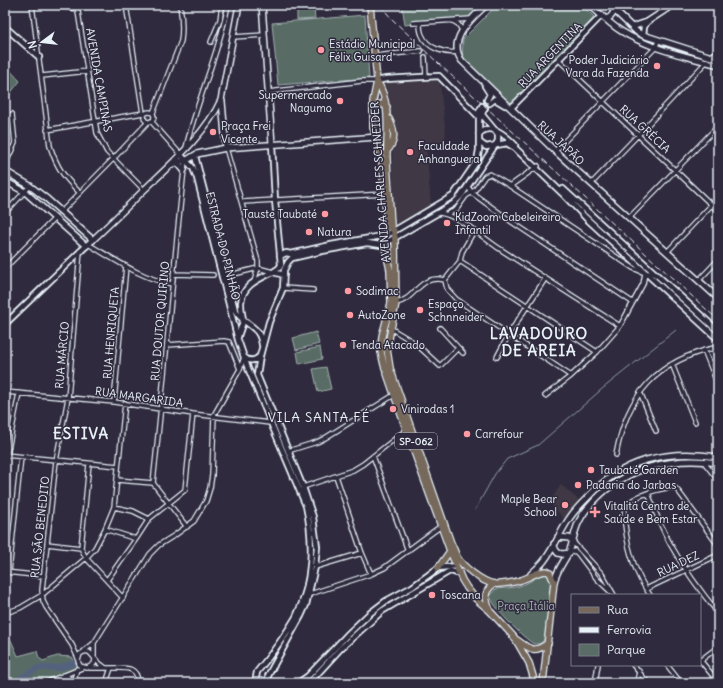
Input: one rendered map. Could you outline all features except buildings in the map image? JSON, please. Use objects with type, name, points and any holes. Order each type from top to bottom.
[{"type":"main road","points":[[226,148],[222,100],[239,5]]},
{"type":"main road","points":[[262,5],[272,144]]},
{"type":"main road","name":"AVENIDA CHARLES SCHNEIDER","points":[[370,5],[375,46],[377,81],[373,106],[373,128],[377,137],[382,161],[387,235],[382,244],[390,270],[390,303],[382,336],[381,352],[384,365],[406,430],[459,574],[466,588],[514,637],[530,663],[535,683]]},
{"type":"main road","points":[[457,52],[458,39],[462,30],[486,5]]},
{"type":"main road","points":[[590,5],[620,30],[631,36],[656,47],[718,65]]},
{"type":"main road","points":[[598,5],[602,15]]},
{"type":"main road","points":[[609,5],[615,7],[632,27],[642,35],[718,59]]},
{"type":"main road","points":[[602,15],[611,17],[615,7]]},
{"type":"main road","name":"RUA JAPÃO","points":[[457,52],[462,61],[477,77],[555,151],[718,298]]},
{"type":"main road","name":"AVENIDA CHARLES SCHNEIDER","points":[[377,81],[384,94],[387,107],[387,151],[391,226],[394,231],[395,239],[396,303],[386,349],[390,368],[457,556],[463,564],[479,577],[494,584]]},
{"type":"main road","points":[[5,181],[25,192],[87,245],[186,148],[210,121],[222,100]]},
{"type":"main road","points":[[373,106],[382,104],[387,107]]},
{"type":"main road","points":[[210,121],[213,118],[217,118],[224,122]]},
{"type":"main road","name":"SP-062","points":[[387,151],[393,144],[394,140],[393,129],[388,118]]},
{"type":"main road","points":[[168,167],[178,162],[185,161],[197,154],[226,148],[377,137],[388,130]]},
{"type":"main road","points":[[178,162],[183,172]]},
{"type":"main road","points":[[5,172],[30,186],[62,211],[92,240]]},
{"type":"main road","points":[[386,254],[395,252]]},
{"type":"main road","points":[[490,611],[486,598],[489,588],[494,584],[522,580],[531,574],[544,561],[569,519],[603,482],[623,469],[659,456],[688,454],[718,457]]},
{"type":"main road","points":[[543,683],[554,582],[559,568],[569,553],[578,523],[584,513],[604,491],[640,470],[655,465],[685,461],[702,460],[718,463]]},
{"type":"main road","points":[[558,537],[569,538],[573,542]]},
{"type":"main road","points":[[554,544],[558,552],[562,554],[569,553]]},
{"type":"main road","points":[[438,568],[450,551]]},
{"type":"main road","points":[[456,566],[479,577]]},
{"type":"main road","points":[[531,574],[547,571],[550,573],[554,582]]},
{"type":"main road","name":"SP-062","points":[[514,637],[532,650],[548,643]]},
{"type":"street","points":[[32,5],[42,76],[47,130],[54,161],[64,176],[80,193]]},
{"type":"street","points":[[51,5],[78,7],[90,5]]},
{"type":"street","points":[[126,5],[145,119],[150,122],[193,168]]},
{"type":"street","points":[[62,211],[154,118],[153,113],[181,41],[183,20],[180,5]]},
{"type":"street","points":[[211,42],[220,20],[222,5]]},
{"type":"street","points":[[186,148],[190,129],[224,28],[228,5]]},
{"type":"street","points":[[632,27],[647,22],[672,5]]},
{"type":"street","name":"AVENIDA CAMPINAS","points":[[78,7],[95,122],[100,139],[108,152],[144,190]]},
{"type":"street","name":"RUA ARGENTINA","points":[[511,108],[602,15]]},
{"type":"street","points":[[413,23],[471,19]]},
{"type":"street","points":[[452,21],[458,24],[462,30]]},
{"type":"street","points":[[642,35],[647,22]]},
{"type":"street","points":[[420,23],[421,34],[431,46],[443,52],[457,52]]},
{"type":"street","points":[[5,27],[39,57]]},
{"type":"street","points":[[233,37],[264,35]]},
{"type":"street","points":[[555,151],[656,47],[658,40]]},
{"type":"street","points":[[30,48],[37,44]]},
{"type":"street","points":[[375,56],[421,51]]},
{"type":"street","points":[[710,57],[718,51]]},
{"type":"street","points":[[425,57],[426,77]]},
{"type":"street","name":"RUA GRÉCIA","points":[[558,60],[718,211]]},
{"type":"street","points":[[591,184],[706,61]]},
{"type":"street","points":[[42,76],[88,71]]},
{"type":"street","points":[[268,92],[362,81],[440,76],[480,118]]},
{"type":"street","points":[[477,77],[490,94],[488,102],[498,100],[521,118]]},
{"type":"street","points":[[484,107],[482,113],[483,116],[498,134],[497,145],[457,201],[440,213],[395,239],[382,244],[359,244],[322,251],[292,258],[286,261],[280,256],[286,253],[291,254],[387,235],[438,206],[455,194],[477,161],[480,118],[479,112],[484,107]]},
{"type":"street","points":[[47,130],[149,112],[153,113]]},
{"type":"street","points":[[5,120],[12,114],[15,143],[5,165]]},
{"type":"street","points":[[629,218],[718,126]]},
{"type":"street","points":[[190,129],[198,135]]},
{"type":"street","points":[[479,134],[486,130],[495,130],[505,135],[538,167],[718,331]]},
{"type":"street","points":[[479,142],[486,147],[507,143],[515,148],[538,167],[586,218],[645,274],[718,339]]},
{"type":"street","points":[[243,321],[241,298],[245,289],[280,267],[272,144]]},
{"type":"street","points":[[5,146],[12,150]]},
{"type":"street","points":[[226,148],[258,261],[258,268],[254,282]]},
{"type":"street","points":[[195,156],[235,310],[243,321],[255,328],[260,335],[262,348]]},
{"type":"street","name":"RUA DOUTOR QUIRINO","points":[[153,483],[162,409],[172,284],[185,161]]},
{"type":"street","points":[[510,186],[538,167]]},
{"type":"street","points":[[183,172],[188,168],[193,168]]},
{"type":"street","name":"ESTRADA DO PINHÃO","points":[[193,168],[197,178],[238,340],[270,423],[306,506],[309,519],[311,557],[309,576],[296,616],[257,672],[255,683]]},
{"type":"street","points":[[448,214],[456,210],[466,196],[472,193],[487,175],[490,174],[633,268],[645,274],[651,273],[656,275]]},
{"type":"street","points":[[5,213],[30,186]]},
{"type":"street","points":[[468,187],[472,193],[512,222],[632,302]]},
{"type":"street","points":[[242,202],[385,194]]},
{"type":"street","points":[[667,252],[718,198]]},
{"type":"street","points":[[438,206],[440,213]]},
{"type":"street","points":[[456,210],[457,219]]},
{"type":"street","points":[[426,213],[428,216],[427,220]]},
{"type":"street","points":[[440,213],[448,214],[457,219],[545,279],[620,326]]},
{"type":"street","points":[[5,268],[55,218]]},
{"type":"street","points":[[445,280],[460,261],[462,252],[474,231]]},
{"type":"street","points":[[5,324],[87,245],[156,281],[172,284]]},
{"type":"street","name":"RUA MÁRCIO","points":[[56,461],[68,398],[80,251]]},
{"type":"street","points":[[269,683],[268,676],[301,616],[310,594],[317,547],[314,517],[258,379],[257,371],[269,322],[283,288],[285,267],[292,258]]},
{"type":"street","points":[[699,280],[718,260]]},
{"type":"street","points":[[460,261],[597,352]]},
{"type":"street","name":"RUA HENRIQUETA","points":[[114,402],[126,266]]},
{"type":"street","points":[[226,276],[258,268],[284,275]]},
{"type":"street","points":[[173,274],[212,274]]},
{"type":"street","points":[[546,396],[597,352],[620,326],[643,284],[645,274]]},
{"type":"street","points":[[396,303],[404,300],[426,281],[439,279],[445,280]]},
{"type":"street","points":[[497,357],[509,334],[545,279]]},
{"type":"street","points":[[445,280],[447,289],[456,299],[571,376]]},
{"type":"street","points":[[643,284],[652,280]]},
{"type":"street","points":[[283,288],[313,290]]},
{"type":"street","name":"ESTRADA DO PINHÃO","points":[[238,340],[243,321]]},
{"type":"street","points":[[239,333],[245,327],[255,328]]},
{"type":"street","points":[[390,328],[415,343],[440,366],[458,348]]},
{"type":"street","points":[[440,328],[463,353]]},
{"type":"street","points":[[167,345],[224,341],[229,342],[240,369]]},
{"type":"street","points":[[616,455],[619,434],[625,418],[640,392],[657,374],[688,355],[718,347]]},
{"type":"street","points":[[704,350],[718,385]]},
{"type":"street","points":[[78,658],[94,643],[150,554],[158,545],[187,527],[200,514],[210,488],[212,476],[214,415],[240,369],[244,358],[250,361],[260,356]]},
{"type":"street","points":[[672,364],[695,422]]},
{"type":"street","name":"RUA MARGARIDA","points":[[5,392],[125,403],[193,414],[214,415],[270,423]]},
{"type":"street","points":[[640,392],[656,430]]},
{"type":"street","points":[[19,393],[6,455],[118,466]]},
{"type":"street","points":[[288,451],[325,438],[394,395]]},
{"type":"street","points":[[5,613],[20,608],[42,596],[86,558],[95,548],[114,507],[125,403]]},
{"type":"street","points":[[107,580],[149,519],[168,502],[185,490],[193,414]]},
{"type":"street","points":[[303,487],[353,470],[406,430]]},
{"type":"street","points":[[373,456],[408,550]]},
{"type":"street","points":[[22,457],[7,572],[44,576]]},
{"type":"street","points":[[702,460],[718,480]]},
{"type":"street","name":"RUA SÃO BENEDITO","points":[[42,596],[56,461]]},
{"type":"street","points":[[89,464],[80,548],[86,558],[123,598]]},
{"type":"street","points":[[336,476],[370,574]]},
{"type":"street","points":[[117,480],[153,483],[187,527]]},
{"type":"street","points":[[649,594],[635,569],[630,552],[624,514],[626,507],[630,502],[648,492],[674,487],[718,545]]},
{"type":"street","points":[[648,492],[664,531],[686,570],[718,613]]},
{"type":"street","points":[[114,507],[132,511],[149,519]]},
{"type":"street","points":[[310,594],[384,568],[441,526]]},
{"type":"street","points":[[105,529],[136,539]]},
{"type":"street","points":[[573,542],[602,574],[613,594]]},
{"type":"street","points":[[47,544],[80,548]]},
{"type":"street","points":[[569,553],[575,551],[597,579],[613,594]]},
{"type":"street","points":[[315,567],[362,553]]},
{"type":"street","name":"RUA DEZ","points":[[646,589],[718,555]]},
{"type":"street","points":[[298,683],[308,676],[369,614],[386,601],[429,576],[438,568],[456,566]]},
{"type":"street","points":[[309,683],[341,648],[382,610],[448,572],[451,571],[459,574]]},
{"type":"street","points":[[429,576],[432,578],[433,582]]},
{"type":"street","points":[[42,596],[46,607],[72,646],[78,658],[78,663],[82,668]]},
{"type":"street","points":[[90,668],[94,664],[95,658],[94,643]]},
{"type":"street","points":[[72,646],[84,652],[89,652],[109,668]]},
{"type":"street","points":[[701,659],[718,647]]},
{"type":"street","points":[[701,661],[718,682]]},
{"type":"street","points":[[595,683],[598,666]]},
{"type":"street","points":[[634,666],[648,682]]},
{"type":"street","points":[[668,666],[681,683]]},
{"type":"street","points":[[45,683],[82,668],[127,668],[135,672],[138,683]]},
{"type":"street","points":[[106,683],[109,668]]},
{"type":"street","points":[[73,683],[77,669]]},
{"type":"street","points":[[637,683],[639,672]]},
{"type":"street","points":[[63,675],[68,677],[73,683]]},
{"type":"street","points":[[642,683],[648,682]]},
{"type":"shaded area","name":"Faculdade Anhanguera","points":[[439,77],[446,135],[444,140],[440,143],[426,142],[431,206],[404,225],[400,226],[395,224],[394,221],[392,153],[397,145],[397,128],[390,116],[389,98],[384,83],[388,81]]},
{"type":"shaded area","name":"Maple Bear School","points":[[561,485],[581,502],[565,520],[549,502]]},
{"type":"green space","points":[[402,5],[481,5],[470,17],[405,25]]},
{"type":"green space","points":[[497,5],[582,5],[596,19],[512,105],[469,67],[463,54],[463,39]]},
{"type":"green space","points":[[314,8],[315,19],[297,20],[297,10]]},
{"type":"green space","name":"Estádio Municipal Félix Guisard","points":[[365,15],[369,78],[278,85],[272,23]]},
{"type":"green space","points":[[5,65],[20,81],[5,100]]},
{"type":"green space","points":[[316,332],[319,344],[296,350],[293,338]]},
{"type":"green space","points":[[320,347],[322,359],[299,364],[297,352]]},
{"type":"green space","points":[[326,367],[331,389],[318,392],[313,369]]},
{"type":"green space","name":"Praça Itália","points":[[544,574],[550,576],[552,583],[546,635],[542,642],[534,644],[523,636],[509,622],[496,607],[490,595],[496,589],[520,586]]},
{"type":"green space","points":[[5,638],[10,638],[18,656],[37,651],[39,658],[43,661],[57,656],[72,657],[76,668],[38,683],[5,683]]},
{"type":"waterway","points":[[475,510],[495,474],[507,459],[538,445],[602,389],[676,330]]},
{"type":"waterway","points":[[12,683],[38,668],[58,668],[75,663]]},
{"type":"railway","points":[[380,5],[392,19],[439,64],[718,320]]},
{"type":"place","name":"Estádio Municipal Félix Guisard","points":[[321,50]]},
{"type":"place","name":"Poder Judiciário Vara da Fazenda","points":[[657,66]]},
{"type":"place","name":"Supermercado Nagumo","points":[[340,101]]},
{"type":"place","name":"Praça Frei Vicente","points":[[213,132]]},
{"type":"place","name":"Faculdade Anhanguera","points":[[410,152]]},
{"type":"place","name":"Tauste Taubaté","points":[[325,214]]},
{"type":"place","name":"KidZoom Cabeleireiro Infantil","points":[[447,223]]},
{"type":"place","name":"Natura","points":[[309,232]]},
{"type":"place","name":"Sodimac","points":[[348,291]]},
{"type":"place","name":"Espaço Schnneider","points":[[420,310]]},
{"type":"place","name":"AutoZone","points":[[350,315]]},
{"type":"place","name":"Tenda Atacado","points":[[343,345]]},
{"type":"place","name":"Vinirodas 1","points":[[393,409]]},
{"type":"place","name":"Carrefour","points":[[467,434]]},
{"type":"place","name":"Taubaté Garden","points":[[591,470]]},
{"type":"place","name":"Padaria do Jarbas","points":[[578,485]]},
{"type":"place","name":"Maple Bear School","points":[[565,505]]},
{"type":"place","name":"Vitalitá Centro de Saúde e Bem Estar","points":[[595,512]]},
{"type":"place","name":"Toscana","points":[[432,595]]},
{"type":"district","name":"LAVADOURO DE AREIA","points":[[539,342]]},
{"type":"district","name":"VILA SANTA FÉ","points":[[319,417]]},
{"type":"district","name":"ESTIVA","points":[[81,433]]}]
